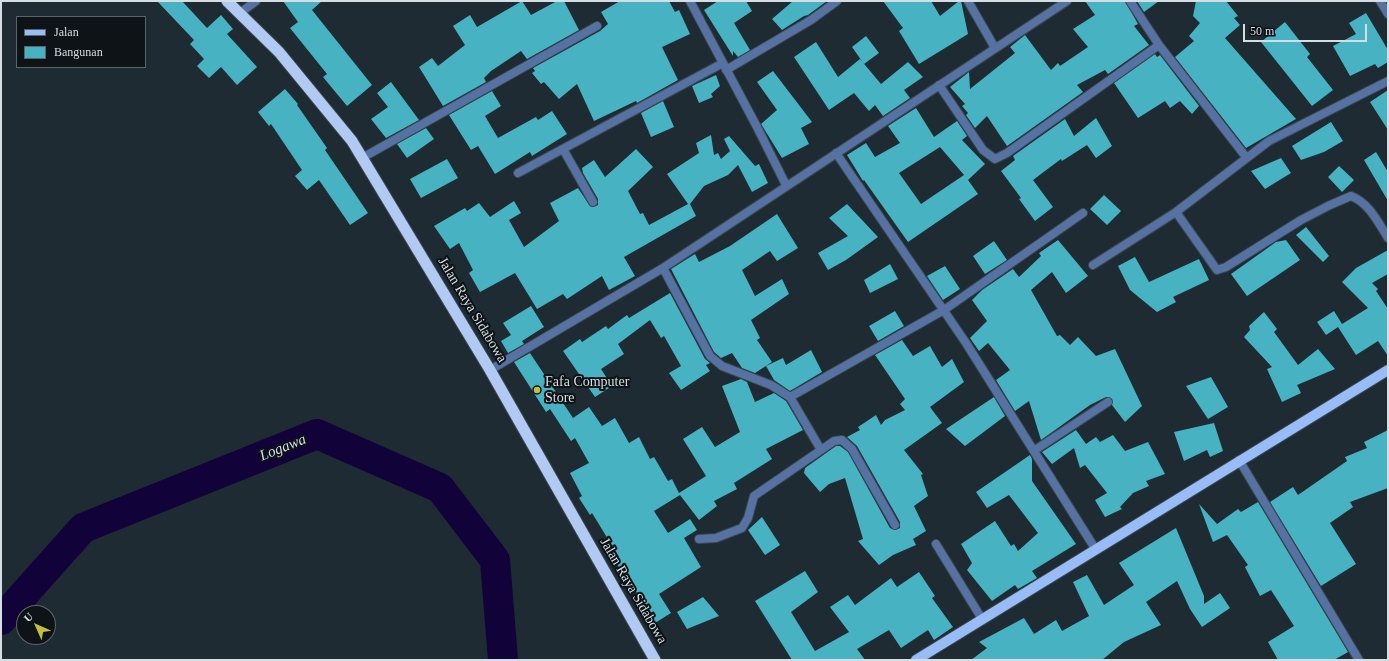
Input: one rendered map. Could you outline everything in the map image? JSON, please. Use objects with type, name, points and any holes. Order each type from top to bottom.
[{"type":"highway","name":"Jalan Raya Sidabowa","points":[[227,1],[279,52],[314,92],[362,158],[490,370],[655,660]]},
{"type":"main road","points":[[916,660],[1096,550],[1239,460],[1388,370]]},
{"type":"street","points":[[240,13],[256,1]]},
{"type":"street","points":[[690,1],[757,126],[786,185]]},
{"type":"street","points":[[518,173],[725,67],[811,20],[837,1]]},
{"type":"street","points":[[968,1],[995,48]]},
{"type":"street","points":[[490,370],[663,268],[786,185],[1067,1]]},
{"type":"street","points":[[1130,1],[1159,45],[1246,157]]},
{"type":"street","points":[[1380,1],[1388,14]]},
{"type":"street","points":[[362,158],[596,26]]},
{"type":"street","points":[[939,85],[983,150],[995,159],[1007,153],[1159,45]]},
{"type":"street","points":[[1093,265],[1176,212],[1246,157],[1269,141],[1388,81]]},
{"type":"street","points":[[563,149],[593,202]]},
{"type":"street","points":[[836,153],[944,310],[1096,550]]},
{"type":"street","points":[[1176,212],[1217,270],[1226,267],[1330,204],[1351,196],[1361,200],[1388,238]]},
{"type":"street","points":[[790,397],[944,310],[1083,213]]},
{"type":"street","points":[[663,268],[710,356],[722,366],[771,385],[790,397],[821,450]]},
{"type":"street","points":[[1034,450],[1108,402]]},
{"type":"street","points":[[699,539],[716,538],[742,528],[748,518],[754,496],[834,441],[845,442],[852,449],[895,525]]},
{"type":"street","points":[[1239,460],[1359,660]]},
{"type":"street","points":[[936,544],[982,619]]},
{"type":"building","points":[[157,1],[182,1],[207,28],[221,15],[233,29],[227,34],[257,67],[237,85],[221,67],[209,78],[197,66],[204,59],[190,44],[194,40]]},
{"type":"building","points":[[283,1],[322,1],[312,10],[372,85],[347,106],[323,77],[327,74],[290,28],[298,22]]},
{"type":"building","points":[[522,1],[531,15],[557,1],[564,1],[579,30],[527,59],[521,51],[491,71],[484,78],[486,82],[443,106],[419,67],[432,58],[438,66],[465,45],[453,26],[470,15],[477,27]]},
{"type":"building","points":[[620,1],[669,1],[675,12],[679,10],[690,34],[662,47],[678,80],[637,103],[636,101],[594,121],[577,84],[559,99],[544,82],[541,84],[532,73],[535,71],[533,68],[600,31],[608,24],[601,12]]},
{"type":"building","points":[[718,1],[746,1],[752,11],[734,23],[750,50],[738,57],[733,51],[733,56],[704,10]]},
{"type":"building","points":[[793,1],[827,1],[808,15],[782,30],[772,19]]},
{"type":"building","points":[[883,1],[931,1],[940,16],[961,1],[968,34],[919,64],[899,31],[903,28]]},
{"type":"building","points":[[1085,1],[1125,1],[1138,24],[1134,26],[1149,45],[1108,74],[1105,70],[1077,85],[1083,92],[1007,146],[987,116],[975,128],[966,115],[968,113],[962,106],[965,104],[950,87],[969,72],[970,89],[1015,53],[1010,47],[1025,35],[1051,70],[1058,63],[1060,66],[1088,47],[1073,29],[1095,15]]},
{"type":"building","points":[[1137,1],[1159,1],[1144,12]]},
{"type":"building","points":[[1196,1],[1226,1],[1238,16],[1234,18],[1240,25],[1225,38],[1296,119],[1246,148],[1175,57],[1194,41],[1189,36],[1200,23],[1193,16]]},
{"type":"building","points":[[1366,13],[1388,50],[1388,62],[1378,68],[1375,64],[1350,76],[1333,46],[1356,34],[1349,23]]},
{"type":"building","points":[[1285,22],[1310,54],[1307,57],[1333,90],[1312,106],[1261,42]]},
{"type":"building","points":[[866,36],[879,53],[864,64],[852,47]]},
{"type":"building","points":[[816,42],[838,77],[860,59],[881,84],[908,62],[923,77],[904,90],[910,98],[883,116],[875,105],[869,111],[854,93],[829,110],[794,57]]},
{"type":"building","points":[[1155,54],[1157,57],[1160,55],[1199,106],[1192,114],[1180,101],[1170,108],[1165,101],[1138,118],[1114,83]]},
{"type":"building","points":[[773,71],[812,122],[801,128],[809,144],[782,158],[761,124],[777,110],[757,82]]},
{"type":"building","points":[[716,75],[720,86],[711,94],[713,97],[699,103],[692,86]]},
{"type":"building","points":[[391,82],[419,120],[386,138],[371,119],[388,107],[377,93]]},
{"type":"building","points":[[285,89],[298,104],[297,105],[327,148],[325,150],[368,213],[350,225],[319,180],[307,190],[295,176],[302,170],[271,124],[269,126],[258,112]]},
{"type":"building","points":[[1388,90],[1388,130],[1370,102]]},
{"type":"building","points":[[492,91],[501,106],[485,116],[498,138],[536,117],[538,120],[552,111],[567,134],[532,156],[530,152],[495,174],[478,146],[471,150],[449,115]]},
{"type":"building","points":[[663,101],[674,127],[651,137],[641,113]]},
{"type":"building","points":[[916,108],[934,137],[957,121],[967,136],[962,140],[985,164],[968,180],[978,194],[908,242],[864,180],[863,181],[847,155],[866,143],[875,157],[900,143],[888,126]],"holes":[[[940,147],[964,175],[921,204],[899,173]]]},
{"type":"building","points":[[1096,118],[1112,146],[1096,158],[1087,145],[1062,161],[1061,159],[1033,180],[1053,207],[1035,221],[1019,199],[1021,198],[1001,171],[1015,160],[1013,156],[1065,119],[1074,136]]},
{"type":"building","points":[[1331,122],[1343,141],[1324,152],[1301,160],[1292,146]]},
{"type":"building","points":[[426,128],[434,139],[407,158],[397,144]]},
{"type":"building","points":[[711,135],[714,155],[718,153],[721,159],[730,151],[724,139],[729,136],[755,166],[759,164],[768,183],[752,192],[738,165],[728,175],[704,186],[690,204],[696,216],[624,257],[635,276],[609,290],[602,276],[567,299],[563,294],[537,309],[515,273],[480,292],[469,273],[473,270],[459,243],[450,249],[434,226],[465,208],[467,211],[479,203],[490,217],[514,201],[521,213],[509,220],[524,247],[559,221],[550,203],[578,188],[590,206],[593,207],[598,205],[598,199],[583,173],[582,168],[594,160],[605,177],[636,149],[653,167],[628,191],[640,214],[643,213],[649,225],[688,204],[667,174],[699,153],[696,143]]},
{"type":"building","points":[[1376,152],[1388,172],[1388,201],[1364,160]]},
{"type":"building","points":[[1281,158],[1291,173],[1265,189],[1251,171]]},
{"type":"building","points":[[447,159],[458,178],[421,198],[410,179]]},
{"type":"building","points":[[1339,166],[1354,180],[1342,192],[1328,177]]},
{"type":"building","points":[[1104,195],[1121,211],[1107,225],[1090,209]]},
{"type":"building","points":[[847,204],[878,237],[846,260],[828,270],[818,253],[848,236],[829,218]]},
{"type":"building","points":[[777,214],[798,248],[777,261],[770,251],[742,270],[755,296],[782,279],[789,294],[751,320],[760,338],[757,340],[772,362],[755,373],[742,368],[732,353],[721,358],[714,352],[671,269],[695,254],[699,262],[730,246]]},
{"type":"building","points":[[1306,227],[1329,256],[1323,262],[1296,235]]},
{"type":"building","points":[[1058,240],[1088,276],[1066,293],[1052,272],[1031,290],[1057,336],[1060,335],[1070,345],[1078,337],[1096,356],[1115,349],[1142,406],[1125,422],[1112,405],[1112,399],[1106,397],[1090,405],[1041,440],[1029,401],[1015,411],[996,380],[1010,370],[988,343],[979,351],[970,338],[987,321],[972,300],[982,290],[1013,269],[1019,277],[1041,256],[1039,253]]},
{"type":"building","points":[[1286,240],[1300,260],[1247,296],[1231,274],[1276,242]]},
{"type":"building","points":[[994,241],[1007,260],[985,274],[973,256]]},
{"type":"building","points":[[1388,250],[1388,274],[1372,283],[1378,289],[1376,291],[1388,309],[1388,356],[1378,341],[1356,355],[1338,327],[1326,335],[1317,322],[1334,311],[1342,324],[1368,308],[1342,282],[1356,268]]},
{"type":"building","points":[[1135,257],[1149,282],[1199,259],[1209,280],[1173,297],[1176,302],[1157,312],[1130,290],[1118,266]]},
{"type":"building","points":[[890,264],[898,279],[870,293],[864,280]]},
{"type":"building","points":[[945,266],[960,289],[943,300],[927,276]]},
{"type":"building","points":[[670,293],[705,359],[710,363],[706,365],[710,371],[681,390],[669,373],[681,366],[664,336],[661,338],[650,320],[618,344],[624,354],[601,369],[612,386],[595,397],[563,351],[580,339],[582,342],[606,326],[608,329],[627,315],[629,318]]},
{"type":"building","points":[[531,306],[544,327],[522,341],[524,344],[508,353],[501,341],[511,335],[503,323]]},
{"type":"building","points":[[895,311],[904,326],[878,341],[869,326]]},
{"type":"building","points":[[1264,312],[1277,329],[1274,332],[1298,365],[1318,349],[1335,369],[1297,385],[1301,393],[1282,402],[1267,369],[1272,367],[1244,337],[1250,330],[1249,326]]},
{"type":"building","points":[[902,340],[913,356],[930,346],[942,367],[952,359],[964,382],[930,407],[942,423],[904,450],[923,474],[921,475],[928,496],[914,506],[926,531],[913,539],[916,545],[893,555],[879,565],[858,541],[863,539],[845,478],[829,484],[820,492],[804,473],[805,468],[836,446],[840,446],[848,452],[890,528],[895,530],[900,528],[900,522],[857,446],[847,437],[860,430],[858,427],[876,415],[881,425],[885,420],[905,410],[900,404],[905,399],[875,355]]},
{"type":"building","points":[[811,350],[822,372],[790,391],[774,380],[766,366],[783,358],[786,365]]},
{"type":"building","points":[[530,353],[573,418],[589,407],[602,426],[615,418],[629,443],[639,437],[650,459],[654,457],[668,481],[672,479],[679,493],[706,476],[683,439],[702,427],[715,447],[740,432],[722,386],[741,379],[747,382],[755,402],[774,393],[786,401],[803,430],[766,449],[772,459],[734,483],[737,489],[714,501],[717,506],[699,520],[680,495],[654,511],[668,533],[690,519],[697,530],[684,538],[701,567],[659,594],[671,613],[655,623],[646,606],[614,560],[619,557],[592,513],[590,515],[579,498],[582,496],[570,473],[589,463],[575,438],[571,441],[550,409],[546,412],[514,362]]},
{"type":"building","points":[[1211,377],[1228,407],[1208,419],[1186,386]]},
{"type":"building","points":[[994,397],[1005,416],[965,446],[946,429]]},
{"type":"building","points":[[1214,423],[1223,451],[1210,457],[1207,450],[1184,461],[1174,432]]},
{"type":"building","points":[[1076,430],[1086,444],[1096,437],[1100,442],[1113,435],[1125,451],[1148,442],[1165,474],[1146,481],[1149,486],[1133,493],[1120,507],[1122,509],[1105,517],[1095,500],[1107,493],[1085,465],[1080,468],[1074,448],[1052,464],[1042,452]]},
{"type":"building","points":[[1388,430],[1388,488],[1350,502],[1353,507],[1330,523],[1356,564],[1321,586],[1270,502],[1293,487],[1298,495],[1347,461],[1345,457],[1367,448],[1364,442]]},
{"type":"building","points":[[1030,455],[1032,459],[1032,481],[1076,544],[1032,571],[1037,578],[1018,589],[1015,585],[992,601],[967,570],[972,563],[961,544],[995,521],[1011,546],[1014,544],[1018,551],[1038,533],[1009,495],[987,508],[976,492]]},
{"type":"building","points":[[1258,502],[1348,652],[1334,660],[1278,660],[1268,642],[1294,626],[1271,590],[1260,596],[1245,567],[1248,565],[1227,535],[1213,542],[1199,504],[1217,524],[1238,509],[1241,512]]},
{"type":"building","points":[[762,517],[780,545],[765,555],[748,530]]},
{"type":"building","points":[[1176,528],[1204,596],[1204,604],[1220,593],[1230,608],[1202,627],[1190,609],[1177,581],[1146,602],[1161,625],[1124,642],[1102,660],[971,660],[987,648],[979,642],[1024,618],[1034,634],[1056,620],[1062,631],[1089,616],[1073,582],[1087,575],[1104,605],[1134,585],[1119,563]]},
{"type":"building","points":[[805,571],[818,592],[791,612],[815,651],[849,632],[830,607],[848,595],[855,605],[891,578],[897,587],[919,572],[935,596],[932,598],[953,627],[934,640],[928,630],[901,648],[889,630],[857,649],[865,660],[792,660],[755,601]]},
{"type":"building","points":[[703,597],[719,616],[687,629],[677,612]]},
{"type":"waterway","name":"Logawa","points":[[1,620],[83,528],[317,434],[440,488],[495,560],[503,660]]},
{"type":"place","name":"Fafa Computer Store","points":[[537,390]]}]
